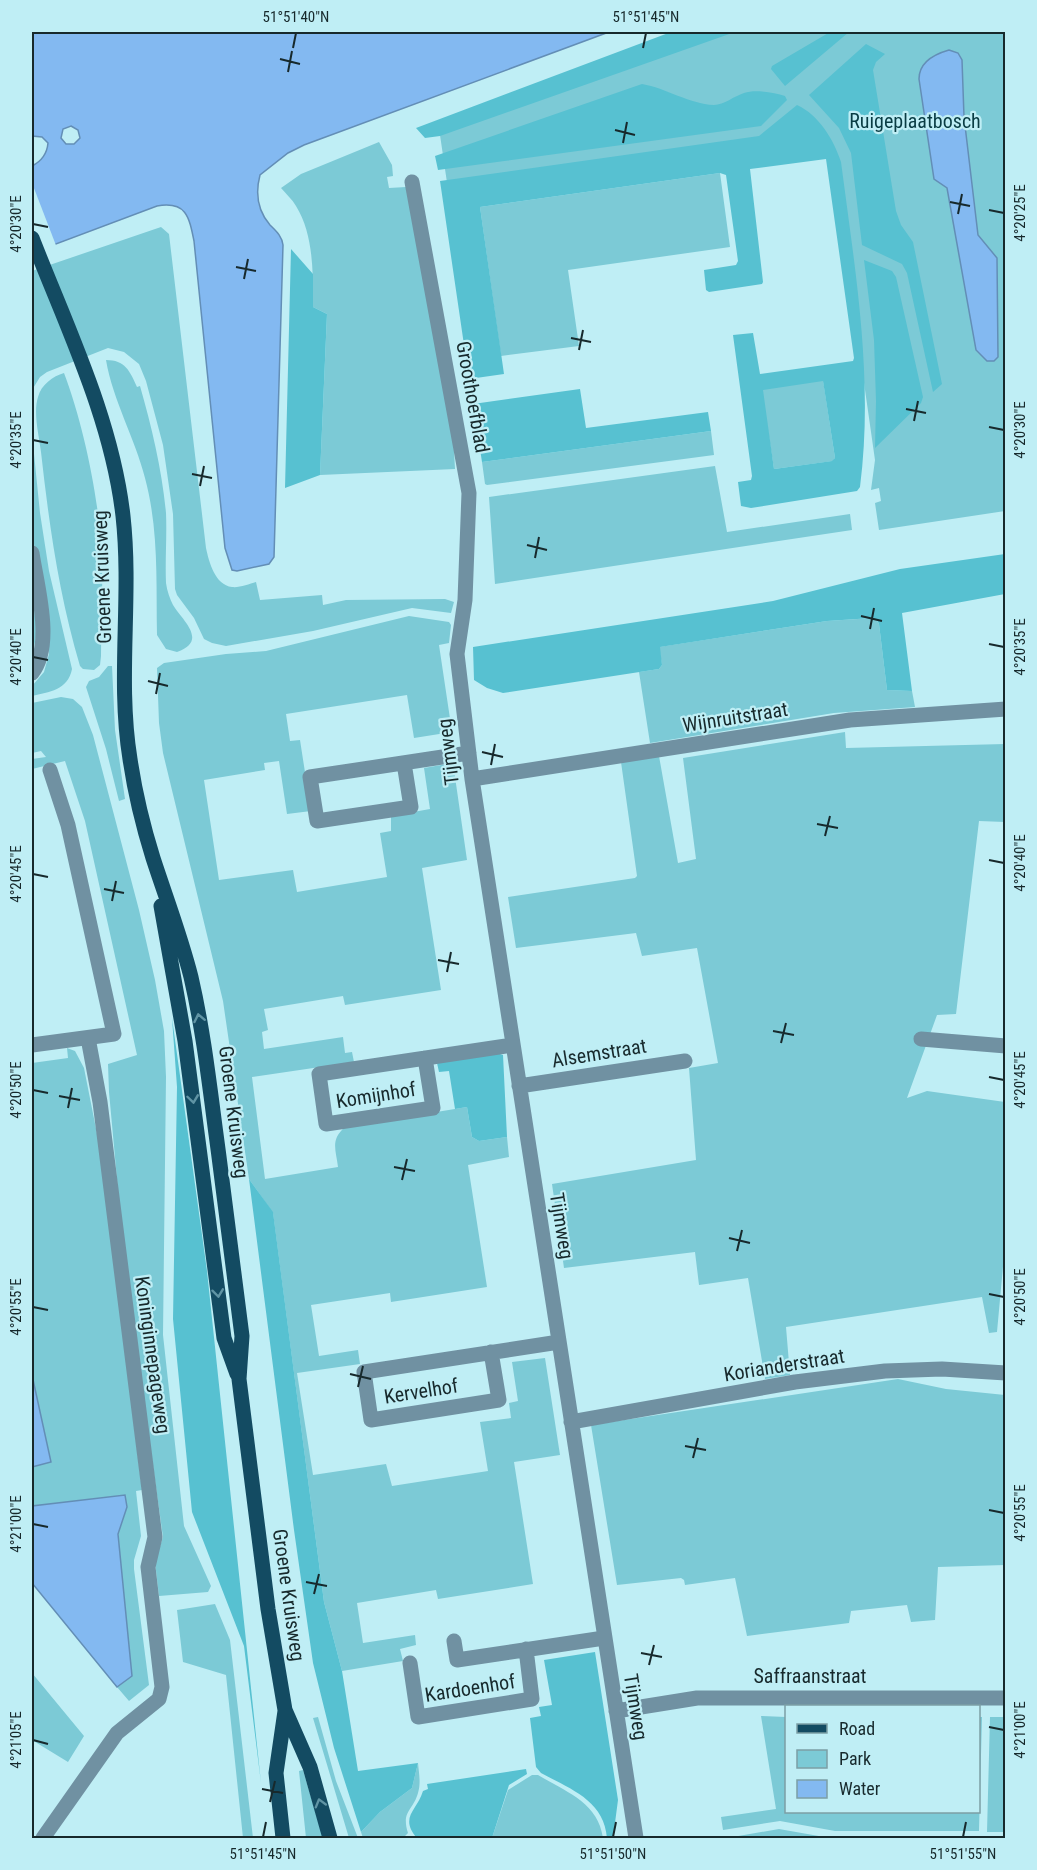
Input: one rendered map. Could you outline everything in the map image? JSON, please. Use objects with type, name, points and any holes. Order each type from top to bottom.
[{"type":"main road","name":"Groene Kruisweg","points":[[32,238],[91,387],[107,440],[123,516],[127,566],[125,661],[127,739],[136,791],[152,856],[182,945],[202,1030],[242,1336],[239,1379],[268,1609],[285,1710],[310,1767],[330,1839]]},
{"type":"main road","name":"Groene Kruisweg","points":[[283,1839],[276,1773],[285,1710]]},
{"type":"street","name":"Groothoefblad","points":[[412,182],[469,493],[465,600],[462,620]]},
{"type":"street","points":[[32,553],[43,639],[40,659],[32,673]]},
{"type":"street","name":"Tijmweg","points":[[462,620],[457,654],[472,779],[636,1839]]},
{"type":"street","name":"Wijnruitstraat","points":[[472,779],[850,720],[1005,710]]},
{"type":"street","points":[[404,763],[411,807],[317,821],[310,777],[469,753]]},
{"type":"street","points":[[32,1045],[114,1034],[68,825],[50,770]]},
{"type":"street","name":"Koninginnepageweg","points":[[43,1839],[117,1733],[159,1699],[162,1687],[148,1567],[155,1537],[100,1102],[88,1038]]},
{"type":"street","points":[[921,1039],[1005,1046]]},
{"type":"street","name":"Komijnhof","points":[[425,1058],[433,1108],[326,1124],[319,1074],[425,1058],[513,1045]]},
{"type":"street","name":"Alsemstraat","points":[[519,1086],[685,1061]]},
{"type":"street","name":"Kervelhof","points":[[492,1352],[499,1400],[371,1420],[364,1372],[492,1352],[559,1342]]},
{"type":"street","name":"Korianderstraat","points":[[571,1422],[795,1382],[885,1371],[942,1369],[1005,1373]]},
{"type":"street","name":"Kardoenhof","points":[[454,1641],[457,1660],[604,1638]]},
{"type":"street","name":"Kardoenhof","points":[[410,1663],[418,1717],[532,1699],[526,1649]]},
{"type":"street","name":"Saffraanstraat","points":[[616,1711],[697,1698],[1005,1698]]},
{"type":"green space","name":"Ruigeplaatbosch","points":[[690,32],[1005,32],[1005,511],[879,530],[875,503],[881,501],[879,488],[871,490],[875,460],[831,151],[450,203],[440,135]]},
{"type":"green space","points":[[379,142],[392,165],[393,176],[387,177],[389,188],[406,187],[453,433],[455,469],[320,475],[327,314],[313,307],[311,255],[306,229],[296,206],[281,188],[301,174]]},
{"type":"green space","points":[[720,173],[730,247],[568,270],[579,346],[501,356],[480,207]]},
{"type":"green space","points":[[161,227],[169,234],[206,548],[217,577],[221,582],[232,587],[256,582],[260,600],[322,595],[323,605],[346,600],[445,599],[454,602],[451,613],[412,608],[313,631],[226,646],[204,639],[194,618],[175,589],[173,514],[163,445],[146,381],[139,364],[124,352],[108,348],[47,372],[40,377],[32,390],[32,271]]},
{"type":"green space","points":[[106,360],[122,364],[129,371],[137,387],[140,386],[152,433],[166,513],[166,586],[173,605],[187,624],[192,636],[191,642],[177,652],[166,649],[157,635],[153,517],[141,463],[114,390]]},
{"type":"green space","points":[[64,373],[84,439],[94,487],[100,534],[101,656],[100,665],[94,670],[83,669],[80,666],[66,613],[51,533],[37,424],[37,403],[42,389],[56,376]]},
{"type":"green space","points":[[823,380],[835,458],[833,461],[774,469],[763,389]]},
{"type":"green space","points":[[711,431],[714,455],[485,484],[482,462]]},
{"type":"green space","points":[[32,434],[49,571],[72,669],[70,676],[62,686],[32,696],[32,686],[44,672],[49,654],[32,529]]},
{"type":"green space","points":[[715,466],[727,532],[850,514],[852,530],[495,584],[489,497]]},
{"type":"green space","points":[[32,591],[37,633],[32,655]]},
{"type":"green space","points":[[409,616],[449,622],[451,625],[449,643],[439,645],[452,732],[414,738],[407,695],[286,714],[290,741],[300,740],[311,811],[287,814],[279,761],[264,763],[265,770],[204,780],[219,880],[293,870],[297,892],[387,877],[380,833],[391,831],[391,816],[430,809],[424,768],[453,763],[467,860],[422,868],[441,990],[345,1005],[343,996],[264,1009],[268,1030],[262,1032],[264,1049],[343,1037],[345,1053],[352,1052],[354,1062],[252,1077],[265,1179],[338,1167],[336,1141],[337,1136],[345,1127],[467,1107],[472,1137],[479,1141],[507,1137],[509,1157],[468,1165],[487,1287],[391,1302],[390,1293],[311,1305],[319,1356],[358,1350],[360,1364],[297,1373],[313,1475],[386,1464],[392,1486],[488,1471],[480,1422],[511,1418],[509,1403],[518,1401],[512,1362],[545,1358],[560,1455],[514,1462],[533,1584],[438,1599],[436,1590],[357,1603],[363,1643],[415,1635],[416,1645],[400,1649],[403,1661],[342,1671],[324,1602],[273,1213],[249,1179],[223,1001],[163,753],[159,723],[157,668],[164,663],[266,651]]},
{"type":"green space","points":[[873,618],[879,624],[887,690],[912,691],[915,707],[834,713],[650,743],[639,672],[659,669],[662,665],[659,647],[827,621]]},
{"type":"green space","points":[[108,666],[112,666],[115,730],[125,799],[119,801],[106,749],[86,687],[89,681],[99,677]]},
{"type":"green space","points":[[61,697],[73,699],[82,707],[93,735],[139,910],[164,1031],[166,1077],[163,1335],[184,1526],[211,1586],[208,1592],[159,1596],[155,1562],[163,1537],[125,1266],[109,1092],[108,1064],[137,1055],[85,821],[65,761],[32,769],[32,759],[46,757],[41,751],[32,753],[32,703]]},
{"type":"green space","points":[[845,732],[846,748],[1005,744],[1005,822],[979,821],[956,1014],[937,1015],[907,1098],[927,1091],[1005,1102],[1006,1234],[997,1332],[989,1333],[982,1297],[786,1327],[790,1375],[765,1379],[748,1278],[699,1285],[695,1252],[564,1268],[552,1184],[696,1160],[689,1068],[718,1063],[697,948],[642,956],[636,933],[516,948],[508,897],[637,876],[621,762],[659,756],[678,863],[696,859],[683,758]]},
{"type":"green space","points":[[67,1048],[75,1051],[84,1068],[100,1149],[142,1490],[136,1491],[141,1536],[134,1560],[134,1569],[149,1685],[129,1701],[117,1687],[132,1676],[118,1534],[127,1507],[125,1495],[32,1506],[32,1467],[51,1462],[32,1375],[32,1063],[68,1058]]},
{"type":"green space","points":[[898,1379],[946,1389],[1005,1395],[1005,1565],[938,1567],[935,1620],[911,1622],[907,1605],[851,1611],[849,1623],[747,1636],[735,1578],[685,1585],[681,1578],[617,1585],[591,1425]]},
{"type":"green space","points":[[215,1604],[230,1640],[253,1838],[243,1838],[226,1675],[183,1662],[177,1610]]},
{"type":"green space","points":[[32,1673],[84,1736],[68,1762],[32,1740]]},
{"type":"green space","points":[[761,1716],[785,1717],[785,1813],[979,1813],[979,1831],[835,1831],[780,1821],[723,1830],[721,1817],[776,1809]]},
{"type":"green space","points":[[318,1717],[336,1781],[358,1838],[349,1838],[313,1718]]},
{"type":"green space","points":[[980,1717],[982,1717],[980,1793]]},
{"type":"green space","points":[[990,1717],[1005,1717],[1005,1832],[987,1832]]},
{"type":"green space","points":[[418,1763],[419,1789],[407,1815],[408,1833],[403,1838],[363,1838],[361,1832],[380,1812],[412,1788]]},
{"type":"green space","points":[[303,1770],[323,1838],[306,1838],[299,1771]]},
{"type":"green space","points":[[532,1775],[538,1775],[579,1799],[595,1815],[603,1838],[492,1838],[508,1790]]},
{"type":"green space","points":[[779,1829],[830,1838],[727,1838]]},
{"type":"shaded area","points":[[671,32],[735,32],[440,136],[425,138],[416,128]]},
{"type":"shaded area","points":[[830,32],[849,32],[785,86],[771,69],[772,66]]},
{"type":"shaded area","points":[[866,44],[885,54],[876,62],[873,70],[896,211],[901,225],[913,242],[942,384],[933,392],[907,273],[902,264],[862,245],[851,153],[839,128],[809,95]]},
{"type":"shaded area","points":[[642,84],[696,102],[714,105],[754,91],[785,96],[787,100],[761,126],[438,170],[435,156]]},
{"type":"shaded area","points":[[797,105],[812,115],[825,129],[841,162],[857,284],[864,365],[864,446],[860,487],[857,491],[751,508],[741,506],[738,482],[751,480],[752,476],[733,335],[753,333],[760,374],[853,361],[854,358],[826,159],[750,169],[763,282],[709,292],[706,290],[704,270],[736,265],[738,261],[726,175],[720,173],[480,207],[504,374],[469,379],[440,181],[759,136]],"holes":[[[823,381],[835,458],[832,461],[774,469],[763,390]]]},
{"type":"shaded area","points":[[291,249],[313,274],[313,307],[327,314],[320,475],[285,488]]},
{"type":"shaded area","points":[[864,260],[892,271],[896,277],[923,397],[921,403],[875,448],[874,340]]},
{"type":"shaded area","points":[[580,389],[586,428],[708,412],[711,431],[482,462],[473,404]]},
{"type":"shaded area","points":[[1005,554],[1005,594],[902,613],[912,691],[887,690],[879,624],[872,618],[827,621],[660,647],[662,665],[659,669],[503,693],[487,688],[474,680],[473,647],[773,601],[900,569]]},
{"type":"shaded area","points":[[172,1018],[207,1271],[261,1783],[244,1646],[192,1512],[173,1319],[177,1087]]},
{"type":"shaded area","points":[[497,1053],[503,1055],[507,1137],[479,1141],[472,1137],[467,1107],[455,1109],[449,1071],[439,1072],[437,1063]]},
{"type":"shaded area","points":[[249,1179],[273,1212],[324,1602],[342,1671],[358,1771],[418,1763],[412,1788],[380,1812],[361,1832],[334,1748],[313,1663]]},
{"type":"shaded area","points":[[595,1652],[618,1800],[613,1838],[607,1838],[600,1814],[584,1797],[541,1773],[536,1767],[530,1718],[541,1716],[539,1707],[552,1705],[544,1660]]},
{"type":"shaded area","points":[[526,1769],[527,1774],[509,1785],[492,1838],[417,1838],[412,1831],[409,1819],[423,1791],[428,1789],[427,1784]]},
{"type":"water","points":[[32,32],[609,32],[304,145],[288,153],[260,175],[258,195],[260,208],[262,214],[280,236],[283,245],[274,557],[269,564],[237,571],[232,570],[225,548],[194,241],[188,218],[180,208],[167,205],[157,206],[32,253],[32,166],[43,157],[48,143],[42,137],[32,136]],"holes":[[[71,126],[78,130],[80,138],[74,144],[66,144],[61,138],[63,129]]]},
{"type":"water","points":[[949,50],[958,53],[962,60],[964,117],[978,235],[997,258],[998,357],[994,361],[987,361],[976,350],[947,188],[934,179],[919,79],[925,63],[933,56]]},
{"type":"water","points":[[32,1375],[51,1462],[32,1467]]},
{"type":"water","points":[[125,1495],[127,1507],[118,1534],[132,1676],[117,1687],[32,1583],[32,1506]]},
{"type":"pier","points":[[32,183],[57,248],[32,256]]}]
